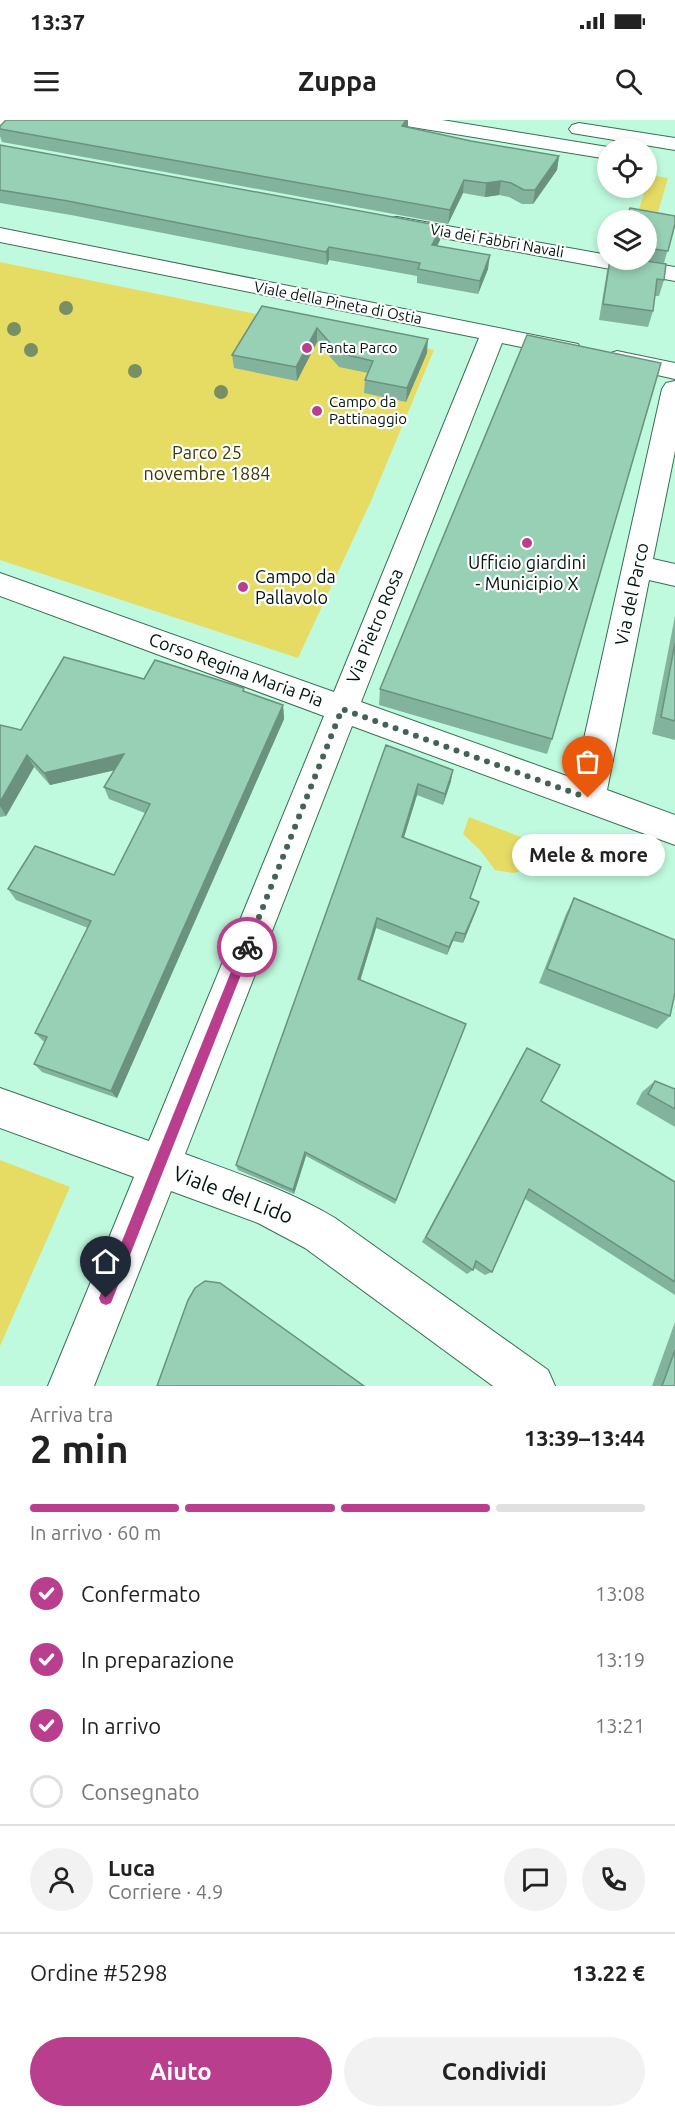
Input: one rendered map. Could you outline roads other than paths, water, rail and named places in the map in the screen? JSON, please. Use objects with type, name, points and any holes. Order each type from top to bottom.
[{"type":"street","points":[[0,124],[4,120]]},
{"type":"street","points":[[522,120],[675,144]]},
{"type":"street","points":[[418,121],[597,151]]},
{"type":"street","points":[[657,161],[675,164]]},
{"type":"street","name":"Via dei Fabbri Navali","points":[[372,218],[675,274]]},
{"type":"street","name":"Viale della Pineta di Ostia","points":[[0,235],[675,371]]},
{"type":"street","name":"Via Pietro Rosa","points":[[70,1386],[493,334]]},
{"type":"street","name":"Via del Parco","points":[[588,798],[675,389]]},
{"type":"street","points":[[638,566],[675,575]]},
{"type":"street","name":"Corso Regina Maria Pia","points":[[0,584],[675,830]]},
{"type":"street","name":"Viale del Lido","points":[[0,1108],[290,1215],[320,1233],[532,1386]]},
{"type":"place","name":"Fanta Parco","points":[[307,348]]},
{"type":"place","name":"Campo da Pattinaggio","points":[[317,411]]},
{"type":"place","name":"Ufficio giardini - Municipio X","points":[[527,543]]},
{"type":"place","name":"Campo da Pallavolo","points":[[243,587]]},
{"type":"place","name":"Mele & more","points":[[588,798]]},
{"type":"park label","name":"Parco 25 novembre 1884","points":[[207,463]]}]
